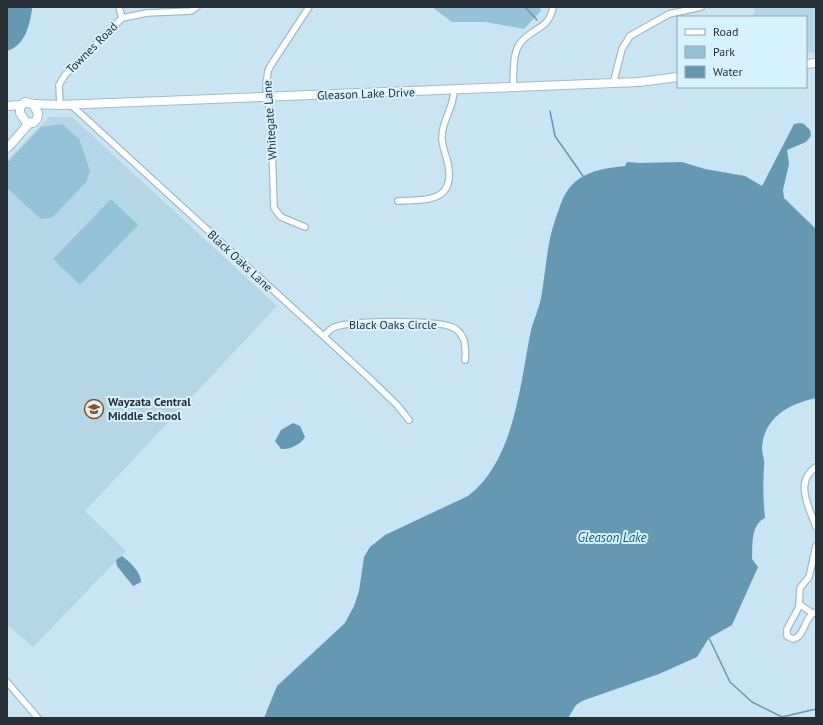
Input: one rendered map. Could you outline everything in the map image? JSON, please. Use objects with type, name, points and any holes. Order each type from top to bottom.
[{"type":"main road","name":"Gleason Lake Drive","points":[[20,108],[25,102],[33,104],[57,105],[267,98],[613,84],[677,77]]},
{"type":"main road","points":[[33,104],[38,114]]},
{"type":"main road","name":"Gleason Lake Drive","points":[[8,147],[10,140],[27,122],[37,119],[38,114],[57,105]]},
{"type":"main road","points":[[7,107],[20,108],[27,122]]},
{"type":"street","points":[[119,7],[122,18]]},
{"type":"street","name":"Townes Road","points":[[57,105],[59,85],[65,75],[122,18],[146,13],[191,11],[197,7]]},
{"type":"street","name":"Whitegate Lane","points":[[305,227],[280,217],[274,208],[271,116],[267,98],[268,71],[310,7]]},
{"type":"street","points":[[513,88],[518,46],[527,36],[545,24],[550,18],[554,7]]},
{"type":"street","points":[[613,84],[622,49],[630,36],[669,14],[701,7]]},
{"type":"street","points":[[398,201],[435,199],[445,190],[450,175],[441,135],[453,102],[454,90]]},
{"type":"street","name":"Black Oaks Lane","points":[[70,104],[324,336],[397,405],[409,420]]},
{"type":"street","name":"Black Oaks Circle","points":[[324,336],[331,328],[359,323],[414,322],[445,325],[454,328],[462,335],[466,350],[465,360]]},
{"type":"street","points":[[816,467],[806,476],[803,491],[816,527]]},
{"type":"street","points":[[799,604],[814,612],[798,636],[796,638],[790,638],[786,633],[787,629],[798,609],[800,588],[809,577],[816,546]]},
{"type":"street","points":[[7,682],[38,718]]},
{"type":"shaded area","points":[[755,7],[816,7],[816,53],[807,52],[807,16],[753,16]]},
{"type":"shaded area","name":"Wayzata Central Middle School","points":[[49,117],[72,117],[277,306],[85,511],[126,551],[33,647],[7,624],[7,160]]},
{"type":"green space","points":[[432,7],[540,7],[541,11],[524,29],[486,22],[452,22]]},
{"type":"green space","points":[[62,124],[79,139],[90,171],[86,182],[53,217],[41,219],[7,188],[7,163],[41,127]]},
{"type":"green space","points":[[111,199],[138,225],[80,285],[53,259]]},
{"type":"water","points":[[7,7],[32,7],[32,10],[28,29],[22,40],[7,51]]},
{"type":"water","name":"Gleason Lake","points":[[794,124],[804,124],[810,130],[811,136],[806,142],[787,150],[789,164],[783,190],[784,198],[816,229],[816,398],[788,408],[773,420],[767,428],[762,448],[764,462],[763,492],[765,518],[760,521],[753,536],[752,559],[758,567],[732,625],[709,638],[697,657],[659,674],[582,701],[576,705],[568,718],[264,718],[277,686],[345,623],[354,606],[359,591],[364,557],[370,547],[385,535],[468,496],[484,481],[496,462],[506,442],[519,397],[531,330],[541,298],[547,254],[552,232],[561,202],[571,186],[585,175],[592,172],[625,166],[627,162],[682,162],[705,169],[745,176],[762,186]]},
{"type":"water","points":[[293,423],[300,426],[305,437],[295,446],[288,449],[281,449],[275,441],[281,430]]},
{"type":"water","points":[[122,556],[137,571],[141,582],[133,586],[117,566],[116,560]]},
{"type":"waterway","points":[[525,7],[537,20]]},
{"type":"waterway","points":[[550,111],[555,136],[583,176]]},
{"type":"waterway","points":[[709,638],[730,682],[752,702],[782,717],[816,709]]},
{"type":"place","name":"Wayzata Central Middle School","points":[[94,409]]}]
